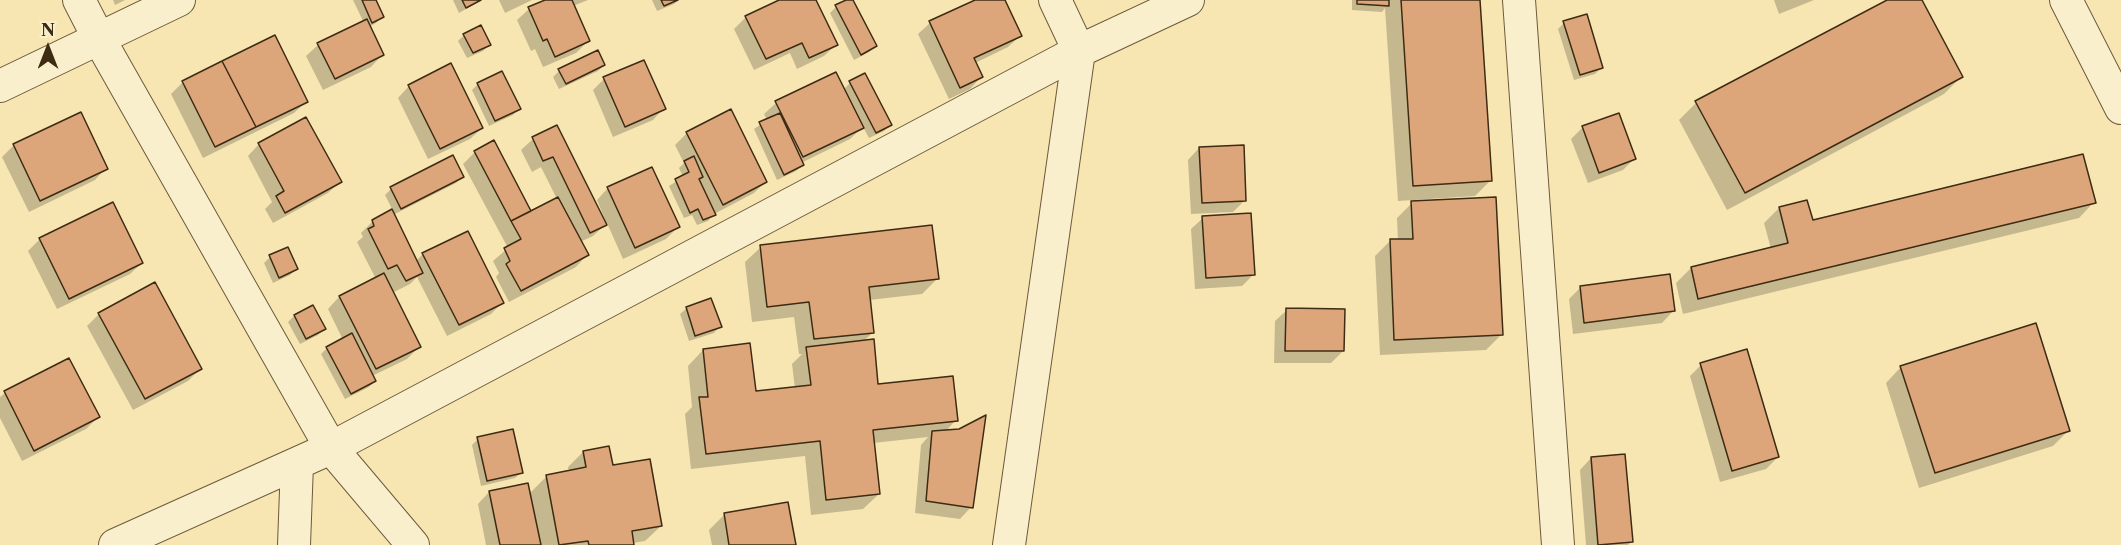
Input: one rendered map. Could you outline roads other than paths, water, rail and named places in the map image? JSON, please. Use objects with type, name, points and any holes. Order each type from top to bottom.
[{"type":"street","points":[[80,0],[98,38],[331,448],[413,545]]},
{"type":"street","points":[[0,86],[179,0]]},
{"type":"street","points":[[1009,545],[1079,51],[1054,0]]},
{"type":"street","points":[[115,545],[331,448],[1079,51],[1188,0]]},
{"type":"street","points":[[1519,0],[1558,545]]},
{"type":"street","points":[[2066,0],[2121,108]]},
{"type":"street","points":[[294,545],[297,464]]}]
